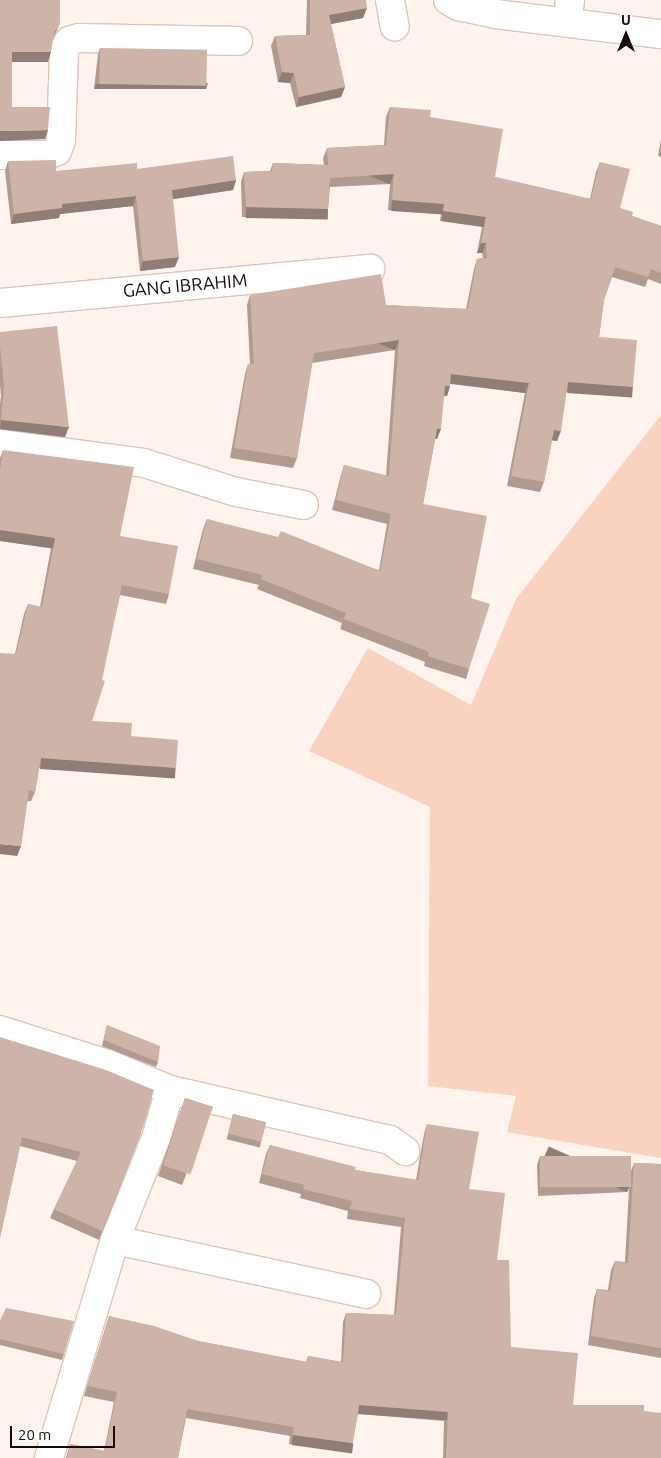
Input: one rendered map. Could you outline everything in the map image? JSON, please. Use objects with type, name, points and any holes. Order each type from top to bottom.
[{"type":"street","points":[[390,0],[395,27]]},
{"type":"street","points":[[448,0],[458,6],[495,14],[569,11],[661,34]]},
{"type":"street","points":[[0,155],[48,155],[57,151],[62,142],[64,50],[69,41],[79,38],[238,42]]},
{"type":"street","name":"GANG IBRAHIM","points":[[0,303],[370,269]]},
{"type":"street","points":[[0,444],[144,463],[236,492],[304,505]]},
{"type":"street","points":[[0,1030],[108,1064],[170,1090],[390,1140],[406,1150]]},
{"type":"street","points":[[49,1458],[115,1240],[156,1138],[170,1090]]},
{"type":"street","points":[[115,1240],[366,1294]]},
{"type":"shaded area","points":[[661,415],[661,1158],[507,1132],[516,1096],[428,1086],[430,807],[309,751],[368,648],[471,705],[516,599]]},
{"type":"building","points":[[0,0],[60,0],[60,23],[54,33],[51,52],[12,52],[12,107],[50,107],[48,130],[0,131]]},
{"type":"building","points":[[310,0],[366,0],[367,8],[329,15],[345,87],[299,97],[294,73],[282,72],[275,36],[310,35]]},
{"type":"building","points":[[100,48],[207,50],[206,86],[99,84]]},
{"type":"building","points":[[390,107],[431,110],[430,117],[503,129],[495,177],[591,199],[600,162],[630,169],[620,208],[633,212],[632,216],[661,226],[661,273],[651,269],[648,277],[615,267],[604,300],[599,337],[637,340],[633,387],[568,382],[561,431],[554,430],[544,482],[511,476],[529,383],[451,374],[450,386],[445,386],[441,429],[437,429],[423,504],[487,516],[471,598],[490,604],[469,669],[428,656],[429,652],[344,619],[346,613],[261,579],[263,575],[197,559],[207,519],[278,537],[281,531],[380,571],[391,514],[336,500],[344,465],[389,476],[399,340],[314,353],[297,458],[234,448],[248,364],[254,364],[250,295],[381,274],[386,305],[468,309],[477,259],[487,258],[486,243],[481,243],[486,217],[443,211],[444,204],[392,200],[394,174],[330,178],[328,209],[246,207],[244,172],[272,171],[273,163],[328,165],[327,148],[386,145]]},
{"type":"building","points":[[233,156],[236,180],[172,190],[179,257],[143,261],[136,196],[62,204],[62,208],[14,214],[8,161],[56,160],[56,171],[137,163],[137,169]]},
{"type":"building","points":[[57,326],[69,427],[1,420],[4,386],[0,332]]},
{"type":"building","points":[[3,450],[134,467],[120,536],[178,546],[169,594],[122,585],[102,680],[105,681],[92,721],[132,723],[131,736],[178,740],[176,768],[41,758],[35,792],[29,790],[21,846],[0,844],[0,653],[16,654],[28,604],[42,607],[55,538],[0,530],[0,470]]},
{"type":"building","points":[[107,1025],[160,1046],[158,1062],[104,1040]]},
{"type":"building","points":[[0,1037],[106,1070],[154,1090],[144,1124],[102,1231],[54,1209],[81,1152],[22,1137],[0,1237]]},
{"type":"building","points":[[185,1098],[213,1107],[191,1174],[163,1166]]},
{"type":"building","points":[[233,1114],[266,1122],[261,1142],[228,1133]]},
{"type":"building","points":[[427,1124],[479,1132],[469,1189],[505,1193],[497,1260],[509,1260],[511,1347],[578,1353],[573,1405],[644,1405],[644,1411],[661,1413],[661,1458],[446,1458],[448,1412],[359,1405],[353,1443],[293,1435],[294,1427],[187,1409],[178,1458],[67,1458],[70,1444],[105,1451],[117,1392],[88,1386],[109,1316],[154,1326],[198,1341],[307,1362],[308,1356],[343,1362],[346,1313],[396,1315],[405,1218],[350,1209],[352,1201],[303,1189],[304,1185],[262,1174],[270,1145],[356,1167],[355,1170],[418,1180]]},
{"type":"building","points":[[540,1156],[631,1156],[631,1187],[540,1187]]},
{"type":"building","points":[[634,1163],[661,1164],[661,1348],[591,1336],[597,1289],[610,1291],[615,1261],[628,1263]]},
{"type":"building","points":[[6,1308],[74,1321],[64,1354],[0,1339],[0,1321]]}]
